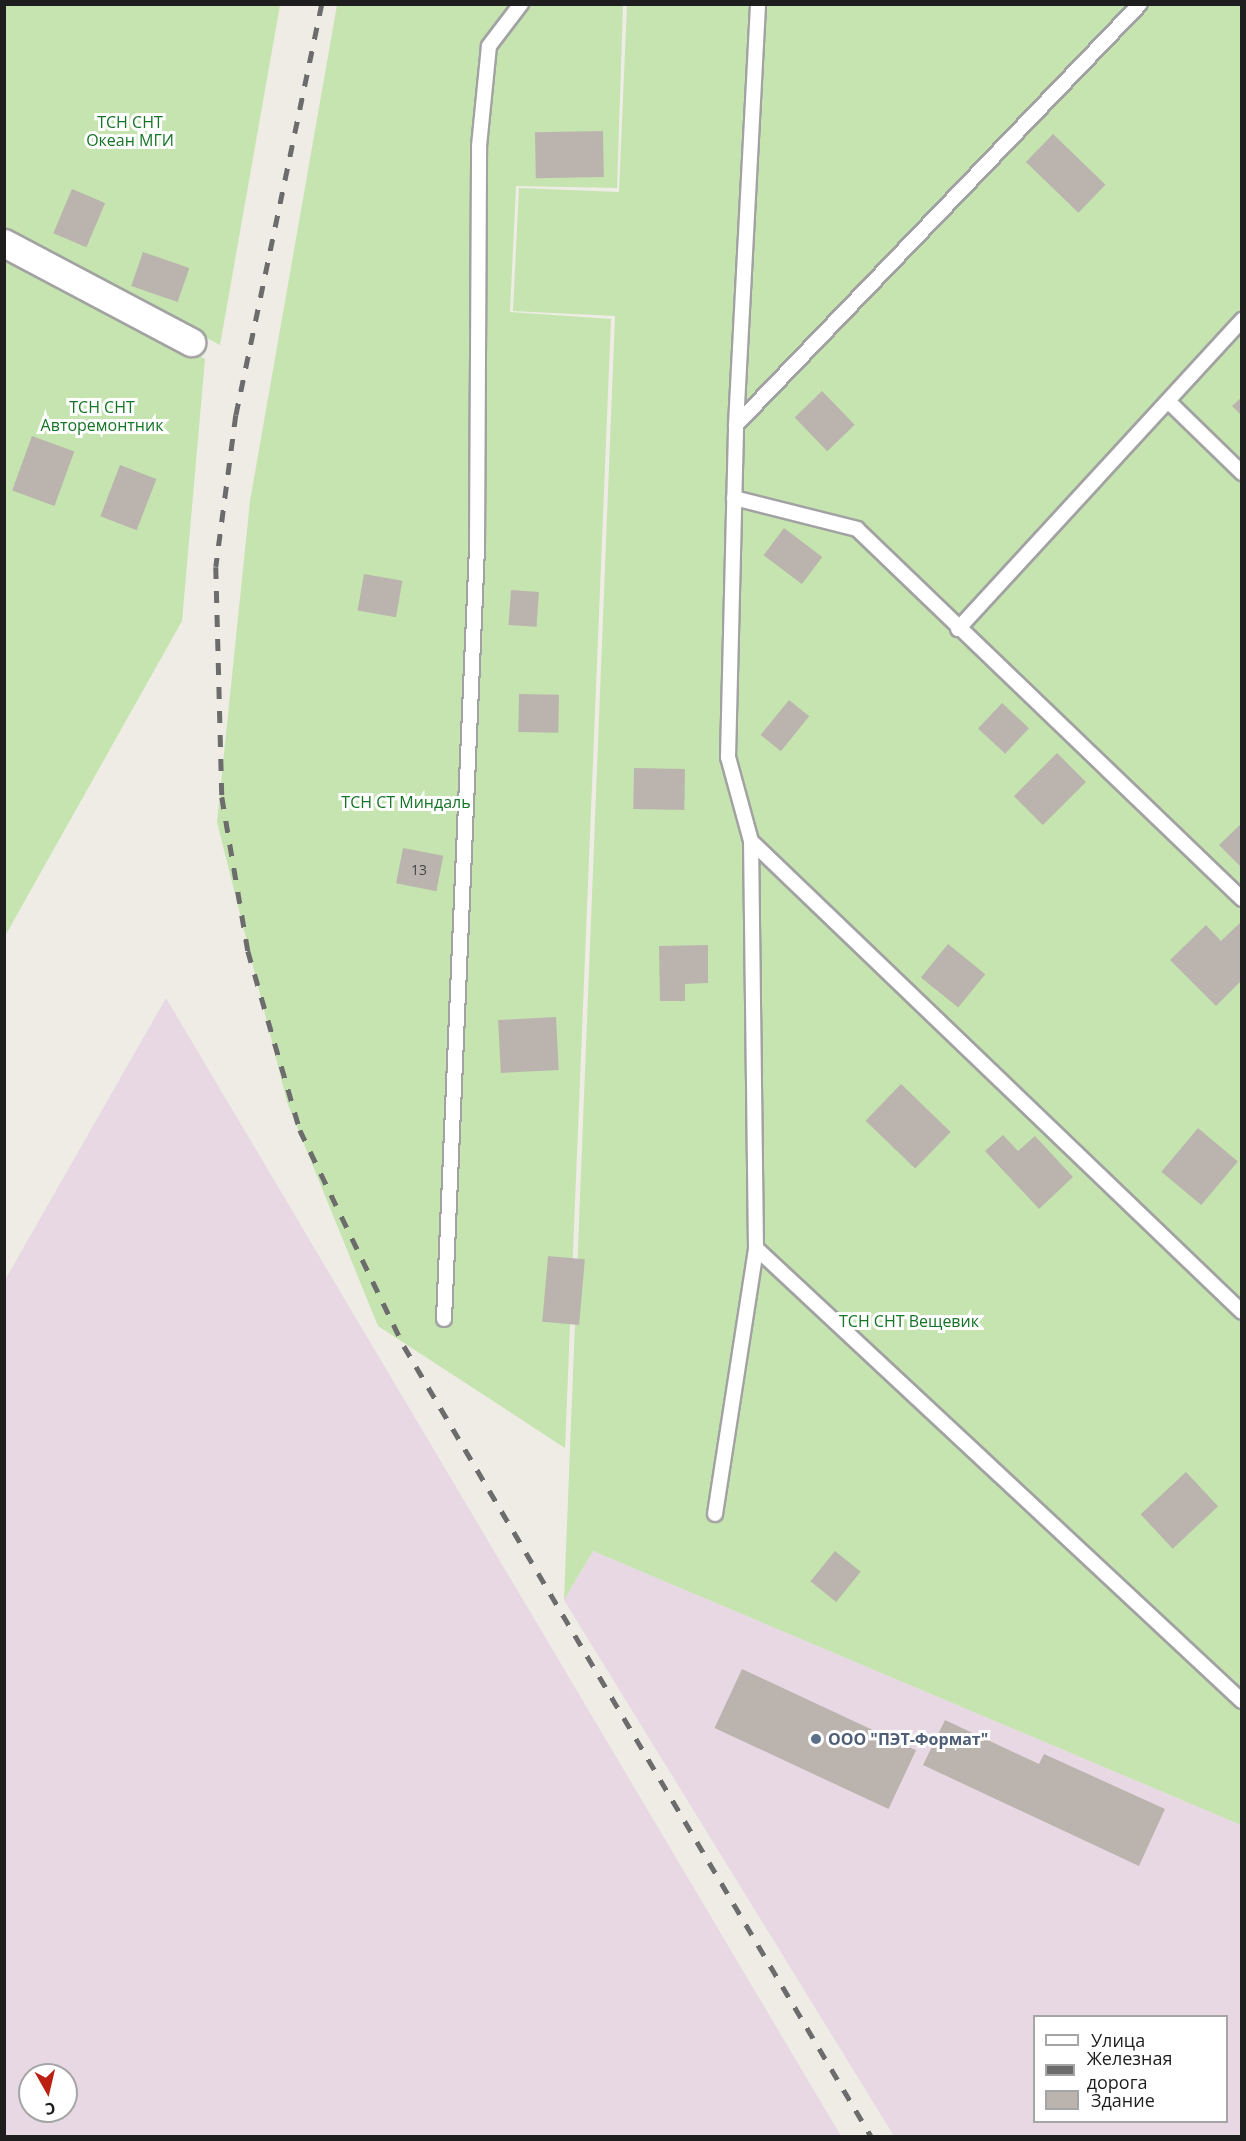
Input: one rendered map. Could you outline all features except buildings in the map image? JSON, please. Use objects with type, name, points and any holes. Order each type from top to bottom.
[{"type":"street","points":[[4,243],[191,342]]},
{"type":"lane","points":[[444,1320],[477,547],[479,146],[489,46],[521,4]]},
{"type":"lane","points":[[715,1514],[756,1248],[751,842],[728,757],[736,425],[758,4]]},
{"type":"lane","points":[[736,425],[1140,4]]},
{"type":"lane","points":[[958,629],[1242,320]]},
{"type":"lane","points":[[1169,402],[1242,473]]},
{"type":"lane","points":[[734,498],[857,529],[958,629],[1242,899]]},
{"type":"lane","points":[[751,842],[1242,1312]]},
{"type":"lane","points":[[756,1248],[1242,1701]]},
{"type":"shaded area","points":[[166,998],[841,2136],[5,2136],[5,1280]]},
{"type":"shaded area","points":[[593,1551],[1241,1825],[1241,2136],[894,2136],[564,1600]]},
{"type":"green space","name":"ТСН СНТ Океан МГИ","points":[[4,5],[280,5],[220,345],[5,230]]},
{"type":"green space","name":"ТСН СТ Миндаль","points":[[337,5],[623,5],[617,188],[516,186],[510,312],[611,319],[565,1448],[378,1326],[287,1102],[217,822],[250,501]]},
{"type":"green space","name":"ТСН СНТ Вещевик","points":[[627,5],[1241,5],[1241,1825],[593,1551],[564,1600],[615,316],[513,311],[519,188],[619,192]]},
{"type":"green space","name":"ТСН СНТ Авторемонтник","points":[[5,253],[205,359],[182,621],[5,936]]},
{"type":"railway","points":[[322,4],[236,415],[216,567],[222,797],[248,951],[300,1130],[404,1346],[871,2136]]},
{"type":"place","name":"ООО \"ПЭТ-Формат\"","points":[[816,1739]]}]
